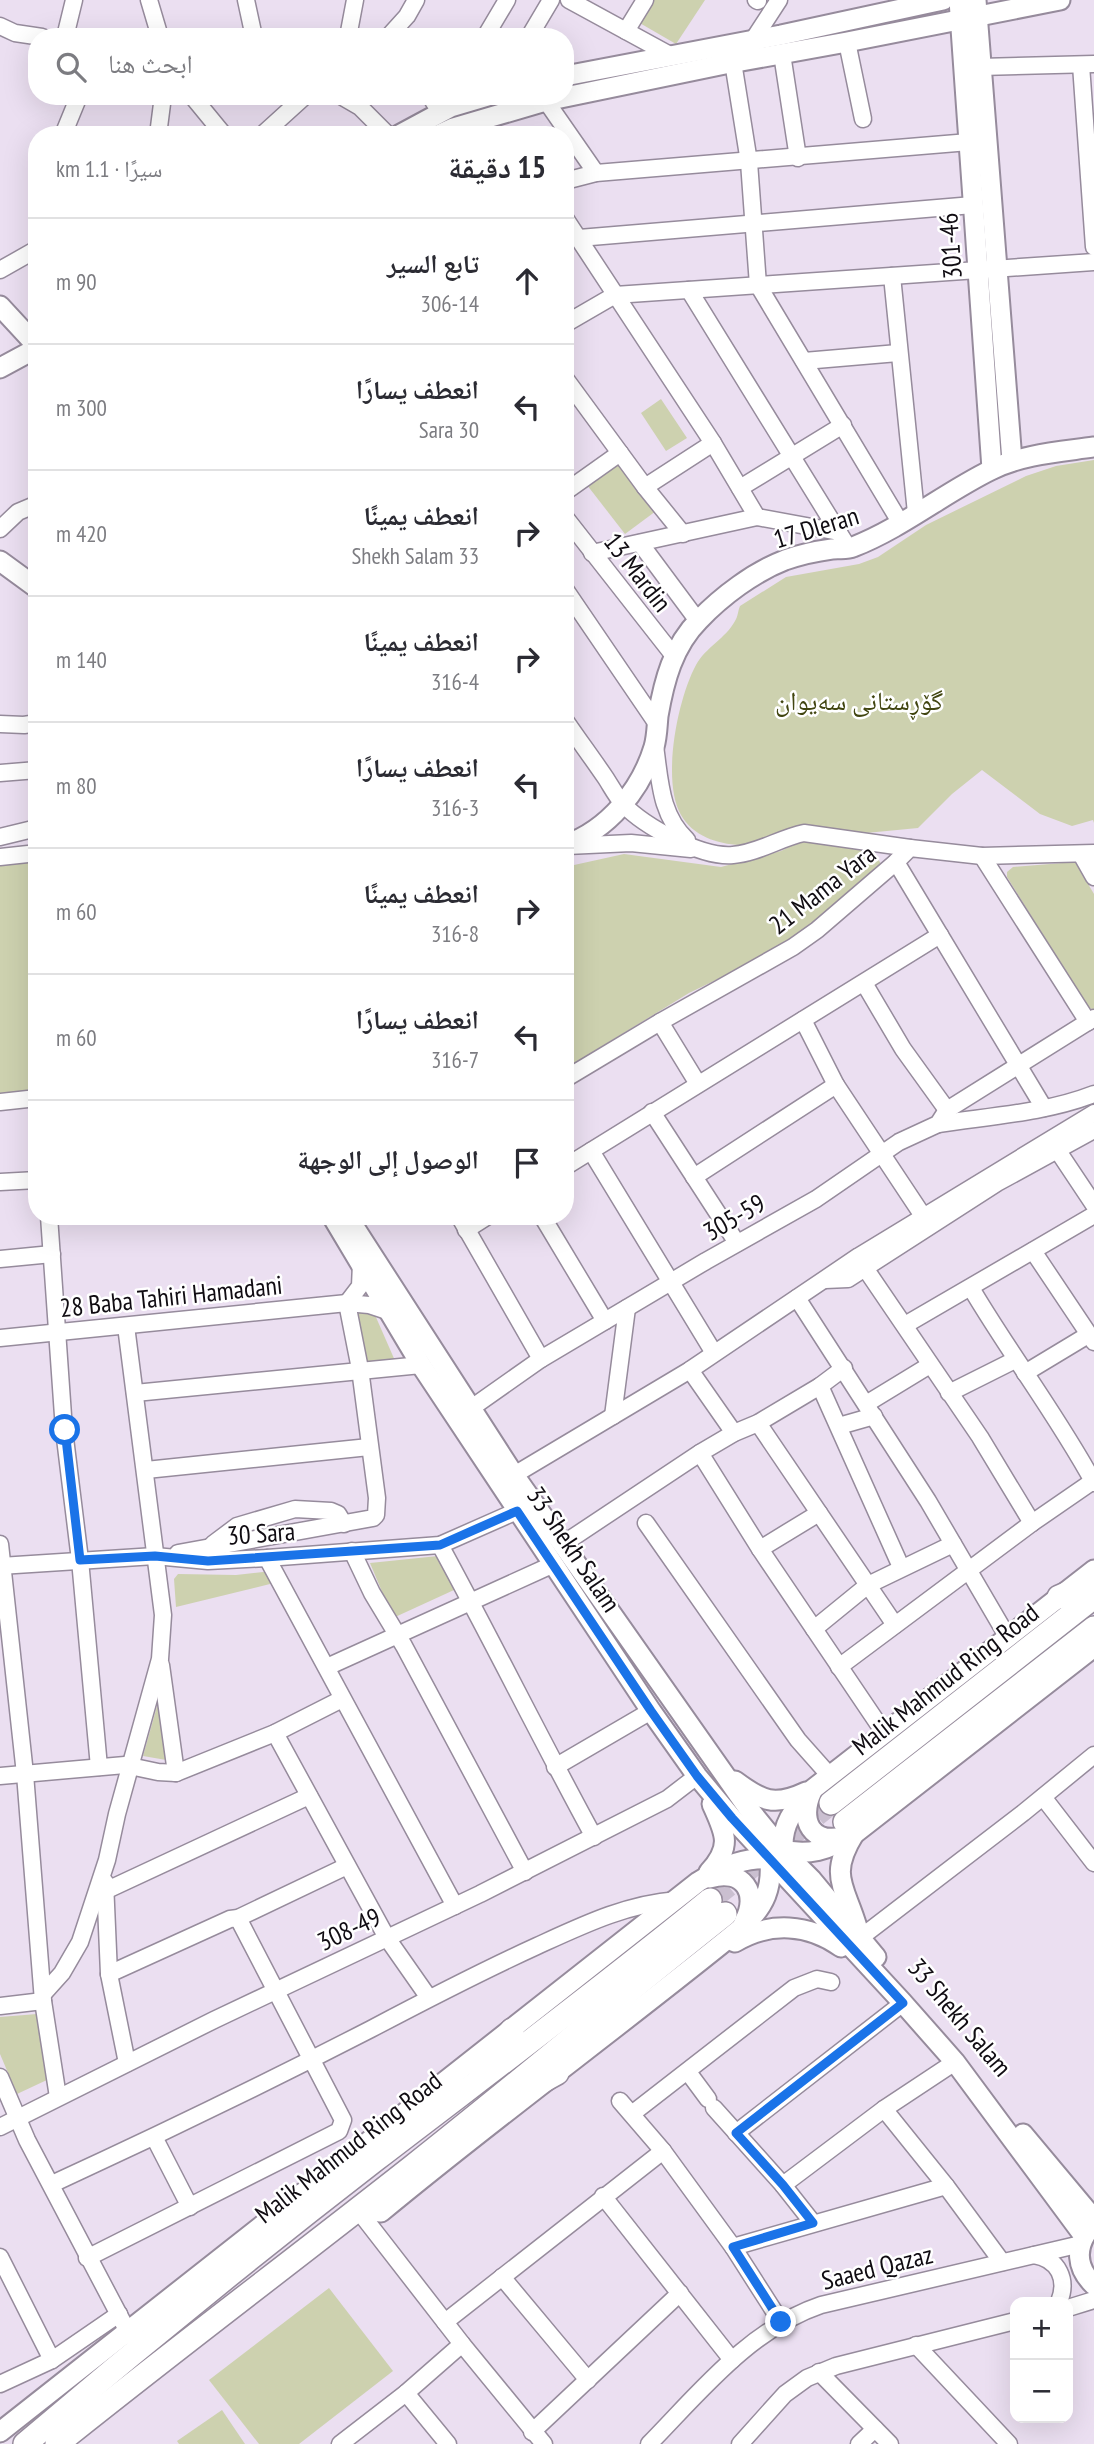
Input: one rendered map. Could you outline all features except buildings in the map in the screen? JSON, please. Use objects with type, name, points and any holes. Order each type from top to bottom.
[{"type":"highway","points":[[1059,1597],[1094,1582]]},
{"type":"highway","name":"Malik Mahmud Ring Road","points":[[822,1796],[1094,1597]]},
{"type":"highway","name":"Malik Mahmud Ring Road","points":[[850,1828],[1094,1628]]},
{"type":"highway","name":"Malik Mahmud Ring Road","points":[[24,2444],[129,2330],[372,2162],[645,1953],[718,1906]]},
{"type":"highway","name":"Malik Mahmud Ring Road","points":[[57,2444],[154,2365],[474,2118],[601,2012],[718,1906]]},
{"type":"highway","points":[[455,2099],[512,2030]]},
{"type":"highway","points":[[474,2118],[557,2073]]},
{"type":"highway","points":[[303,2194],[372,2162]]},
{"type":"main road","points":[[574,74],[753,40],[883,6],[943,0]]},
{"type":"main road","points":[[574,95],[733,62],[847,42],[968,9],[1060,0]]},
{"type":"main road","name":"301-46","points":[[968,9],[980,67],[992,469]]},
{"type":"main road","name":"301-46","points":[[968,9],[969,142],[973,205],[987,269],[1012,461]]},
{"type":"main road","points":[[410,126],[434,105]]},
{"type":"main road","points":[[460,126],[532,105]]},
{"type":"main road","points":[[0,306],[28,335]]},
{"type":"main road","points":[[0,353],[28,344]]},
{"type":"main road","points":[[0,368],[28,347]]},
{"type":"main road","name":"17 Dleran","points":[[574,843],[613,817],[641,779],[655,746],[664,682],[674,656],[698,621],[743,583],[785,560],[834,548],[844,540],[882,534],[992,469],[1012,461],[1094,447]]},
{"type":"main road","points":[[0,561],[28,580]]},
{"type":"main road","name":"33 Shekh Salam","points":[[337,1225],[390,1312],[428,1362],[470,1409],[722,1771],[740,1813]]},
{"type":"main road","name":"33 Shekh Salam","points":[[352,1225],[428,1362],[517,1511],[651,1711],[701,1780],[740,1813],[806,1885],[860,1938],[1088,2231]]},
{"type":"main road","points":[[1094,1570],[830,1776],[822,1796],[806,1813],[808,1824],[813,1831],[830,1839],[850,1828],[1094,1647]]},
{"type":"main road","points":[[722,1771],[762,1800],[822,1796]]},
{"type":"main road","points":[[701,1780],[723,1829],[725,1842],[721,1857],[718,1906]]},
{"type":"main road","points":[[0,2432],[677,1900],[758,1911],[769,1891],[777,1854],[787,1822],[795,1807],[822,1796]]},
{"type":"main road","points":[[690,1970],[718,1906],[732,1863],[777,1854],[820,1851],[838,1844],[850,1828]]},
{"type":"main road","points":[[850,1828],[839,1875],[860,1938]]},
{"type":"main road","name":"33 Shekh Salam","points":[[806,1885],[864,1962],[954,2063],[1088,2231]]},
{"type":"main road","points":[[358,2210],[381,2212],[453,2152],[690,1970],[743,1938],[768,1929],[794,1928],[820,1935],[864,1962]]},
{"type":"main road","name":"33 Shekh Salam","points":[[1088,2231],[1080,2262],[1087,2279],[1094,2285]]},
{"type":"street","points":[[67,28],[74,0]]},
{"type":"street","points":[[149,0],[157,28]]},
{"type":"street","points":[[246,0],[252,28]]},
{"type":"street","points":[[350,28],[355,0]]},
{"type":"street","points":[[397,28],[416,0]]},
{"type":"street","points":[[490,28],[507,0]]},
{"type":"street","points":[[534,28],[551,0]]},
{"type":"street","points":[[569,0],[670,55]]},
{"type":"street","points":[[626,31],[645,0]]},
{"type":"street","points":[[753,40],[779,0]]},
{"type":"street","points":[[0,26],[15,33],[28,35]]},
{"type":"street","points":[[847,42],[863,119]]},
{"type":"street","points":[[782,54],[798,158]]},
{"type":"street","points":[[733,62],[749,162],[758,285],[843,425],[908,518]]},
{"type":"street","points":[[980,67],[1087,64],[1094,247]]},
{"type":"street","points":[[67,126],[76,105]]},
{"type":"street","points":[[160,126],[162,105]]},
{"type":"street","points":[[199,105],[217,126]]},
{"type":"street","points":[[272,126],[295,105]]},
{"type":"street","points":[[357,105],[379,126]]},
{"type":"street","points":[[549,105],[563,126]]},
{"type":"street","points":[[574,141],[596,173]]},
{"type":"street","points":[[574,179],[596,173],[969,142]]},
{"type":"street","points":[[579,238],[973,205]]},
{"type":"street","points":[[574,231],[713,443],[758,517]]},
{"type":"street","points":[[0,270],[28,254]]},
{"type":"street","points":[[574,319],[615,295],[1094,262]]},
{"type":"street","points":[[892,276],[908,518]]},
{"type":"street","points":[[689,290],[844,540]]},
{"type":"street","points":[[804,361],[898,353]]},
{"type":"street","points":[[574,391],[683,534]]},
{"type":"street","points":[[740,488],[843,425]]},
{"type":"street","points":[[645,487],[713,443]]},
{"type":"street","points":[[574,486],[620,453]]},
{"type":"street","points":[[0,528],[18,512],[28,508]]},
{"type":"street","points":[[592,553],[758,517],[844,540]]},
{"type":"street","name":"13 Mardin","points":[[574,532],[674,656]]},
{"type":"street","points":[[640,543],[698,621]]},
{"type":"street","points":[[574,602],[657,724]]},
{"type":"street","points":[[0,724],[28,724]]},
{"type":"street","points":[[574,733],[623,803],[652,825],[697,848],[730,856],[748,853],[804,833],[910,848]]},
{"type":"street","points":[[655,746],[664,803],[671,821],[697,848]]},
{"type":"street","points":[[0,773],[28,771]]},
{"type":"street","points":[[0,837],[28,830]]},
{"type":"street","points":[[574,846],[631,843],[678,849],[697,848]]},
{"type":"street","name":"21 Mama Yara","points":[[574,1074],[793,947],[817,930],[910,848],[982,856],[1087,854]]},
{"type":"street","points":[[0,857],[28,854]]},
{"type":"street","points":[[1087,854],[1094,877]]},
{"type":"street","points":[[982,856],[1091,1020]]},
{"type":"street","points":[[896,862],[1044,1108]]},
{"type":"street","points":[[574,1161],[940,935]]},
{"type":"street","points":[[864,983],[943,1117],[1044,1108],[1077,1101],[1094,1094]]},
{"type":"street","points":[[803,1020],[836,1085],[923,1216]]},
{"type":"street","name":"305-59","points":[[470,1409],[541,1359],[816,1199],[1091,1020]]},
{"type":"street","points":[[660,1022],[698,1084]]},
{"type":"street","points":[[694,1177],[836,1085]]},
{"type":"street","points":[[0,1102],[28,1099]]},
{"type":"street","points":[[652,1112],[737,1244]]},
{"type":"street","points":[[514,1475],[690,1370],[923,1216],[1094,1113]]},
{"type":"street","points":[[822,1281],[848,1279],[997,1183],[1094,1130]]},
{"type":"street","points":[[591,1151],[714,1353]]},
{"type":"street","points":[[1058,1151],[1094,1205]]},
{"type":"street","points":[[0,1182],[28,1180]]},
{"type":"street","points":[[905,1325],[1094,1215]]},
{"type":"street","points":[[50,1225],[65,1430],[99,1767]]},
{"type":"street","points":[[463,1225],[541,1359]]},
{"type":"street","points":[[547,1225],[606,1321]]},
{"type":"street","points":[[949,1394],[1091,1338],[1033,1251]]},
{"type":"street","points":[[0,1259],[52,1254]]},
{"type":"street","points":[[155,1556],[344,1524],[376,1515],[377,1498],[360,1369],[347,1303],[360,1286],[361,1264]]},
{"type":"street","points":[[865,1268],[980,1437],[1032,1523]]},
{"type":"street","points":[[839,1667],[1032,1523],[1093,1482],[1070,1440],[971,1288]]},
{"type":"street","points":[[797,1298],[928,1501],[1007,1636]]},
{"type":"street","name":"28 Baba Tahiri Hamadani","points":[[0,1338],[347,1303],[369,1305],[390,1312]]},
{"type":"street","points":[[613,1416],[627,1308]]},
{"type":"street","points":[[0,2006],[43,1997],[62,1973],[80,1942],[107,1860],[160,1659],[163,1615],[126,1326]]},
{"type":"street","points":[[135,1393],[428,1362]]},
{"type":"street","points":[[839,1426],[870,1410],[930,1365]]},
{"type":"street","points":[[562,1544],[700,1453],[734,1433],[758,1423],[820,1386],[844,1368]]},
{"type":"street","points":[[690,1370],[734,1433]]},
{"type":"street","points":[[820,1386],[901,1567]]},
{"type":"street","points":[[758,1423],[895,1625]]},
{"type":"street","points":[[146,1470],[369,1447]]},
{"type":"street","points":[[700,1453],[885,1734]]},
{"type":"street","name":"30 Sara","points":[[1,1566],[155,1556],[208,1561],[440,1545],[517,1511]]},
{"type":"street","points":[[761,1549],[818,1513]]},
{"type":"street","points":[[646,1523],[798,1740],[830,1776]]},
{"type":"street","points":[[0,1544],[25,1774],[43,1997],[58,2097]]},
{"type":"street","points":[[814,1629],[867,1585],[953,1544]]},
{"type":"street","points":[[440,1545],[594,1837]]},
{"type":"street","points":[[352,1551],[525,1872]]},
{"type":"street","points":[[267,1558],[455,1906]]},
{"type":"street","points":[[327,1667],[398,1637],[554,1563]]},
{"type":"street","points":[[160,1659],[176,1773]]},
{"type":"street","points":[[0,1776],[131,1766],[176,1773],[275,1733],[342,1699]]},
{"type":"street","points":[[555,1767],[651,1711]]},
{"type":"street","points":[[275,1733],[387,1938],[429,1998]]},
{"type":"street","points":[[860,1938],[1094,1755]]},
{"type":"street","name":"308-49","points":[[0,2127],[275,1990],[525,1872],[701,1780]]},
{"type":"street","points":[[105,1891],[309,1796]]},
{"type":"street","points":[[1043,1797],[1094,1863]]},
{"type":"street","points":[[107,1860],[105,1891],[109,1974],[127,2063]]},
{"type":"street","points":[[109,1974],[229,1919],[238,1918],[347,1866]]},
{"type":"street","points":[[52,2184],[313,2059],[492,1966],[606,1915],[641,1905],[677,1900]]},
{"type":"street","points":[[87,2258],[340,2131],[342,2127],[343,2120],[313,2059],[238,1918]]},
{"type":"street","points":[[633,2113],[794,1989],[817,1979],[831,1982]]},
{"type":"street","points":[[736,2133],[903,2003]]},
{"type":"street","points":[[783,2185],[884,2109],[954,2063]]},
{"type":"street","points":[[688,2072],[711,2104],[813,2223]]},
{"type":"street","points":[[0,2077],[17,2119],[87,2258],[129,2330],[0,2384]]},
{"type":"street","points":[[620,2101],[663,2151],[733,2247],[781,2322]]},
{"type":"street","points":[[884,2109],[1002,2262]]},
{"type":"street","points":[[154,2137],[190,2207]]},
{"type":"street","points":[[445,2322],[663,2151]]},
{"type":"street","points":[[733,2247],[946,2186]]},
{"type":"street","points":[[603,2196],[732,2360]]},
{"type":"street","points":[[358,2210],[544,2444]]},
{"type":"street","name":"Saaed Qazaz","points":[[649,2444],[732,2360],[781,2322],[821,2305],[1032,2255],[1088,2231]]},
{"type":"street","points":[[1032,2255],[1048,2259],[1061,2273],[1063,2291],[1061,2297]]},
{"type":"street","points":[[0,2258],[52,2360]]},
{"type":"street","points":[[502,2277],[588,2379]]},
{"type":"street","points":[[532,2432],[680,2293]]},
{"type":"street","points":[[1073,2306],[1094,2300]]},
{"type":"street","points":[[740,2444],[785,2394],[820,2372],[916,2344],[1010,2322]]},
{"type":"street","points":[[346,2442],[462,2344]]},
{"type":"street","points":[[916,2344],[1009,2444]]},
{"type":"street","points":[[820,2372],[890,2444]]},
{"type":"street","points":[[406,2393],[448,2444]]},
{"type":"street","points":[[859,2444],[875,2429]]},
{"type":"green space","points":[[652,0],[705,0],[676,44],[638,22]]},
{"type":"green space","points":[[661,399],[687,438],[666,451],[641,413]]},
{"type":"green space","name":"گۆڕستانی سەیوان","points":[[1094,460],[1094,823],[1093,820],[1072,826],[1040,814],[982,770],[952,794],[918,828],[740,845],[706,838],[686,822],[675,800],[672,781],[674,739],[683,697],[696,665],[731,627],[740,606],[786,577],[859,564],[878,557],[926,525],[1026,476],[1056,466]]},
{"type":"green space","points":[[620,461],[656,511],[625,534],[587,485]]},
{"type":"green space","points":[[805,839],[871,848],[883,867],[803,938],[689,993],[574,1063],[574,865],[624,854],[721,867],[781,851]]},
{"type":"green space","points":[[28,859],[28,1093],[0,1094],[0,863]]},
{"type":"green space","points":[[1075,862],[1094,894],[1094,1010],[1088,1007],[1007,877],[1007,872],[1013,867]]},
{"type":"green space","points":[[352,1311],[375,1315],[396,1363],[362,1367]]},
{"type":"green space","points":[[438,1556],[454,1590],[393,1618],[370,1563]]},
{"type":"green space","points":[[272,1571],[278,1582],[176,1607],[174,1579],[178,1574],[236,1575]]},
{"type":"green space","points":[[161,1692],[172,1761],[143,1756]]},
{"type":"green space","points":[[37,2014],[49,2079],[17,2094],[0,2054],[0,2017]]},
{"type":"green space","points":[[329,2288],[393,2371],[299,2444],[259,2444],[209,2380]]},
{"type":"green space","points":[[222,2410],[245,2444],[179,2444],[177,2441]]},
{"type":"tunnel","points":[[710,1900],[831,1803]]},
{"type":"route","points":[[65,1430],[80,1560],[155,1556],[208,1561],[440,1545],[517,1511],[697,1776],[732,1818],[903,2003],[736,2133],[813,2223],[733,2247],[781,2322]]}]
